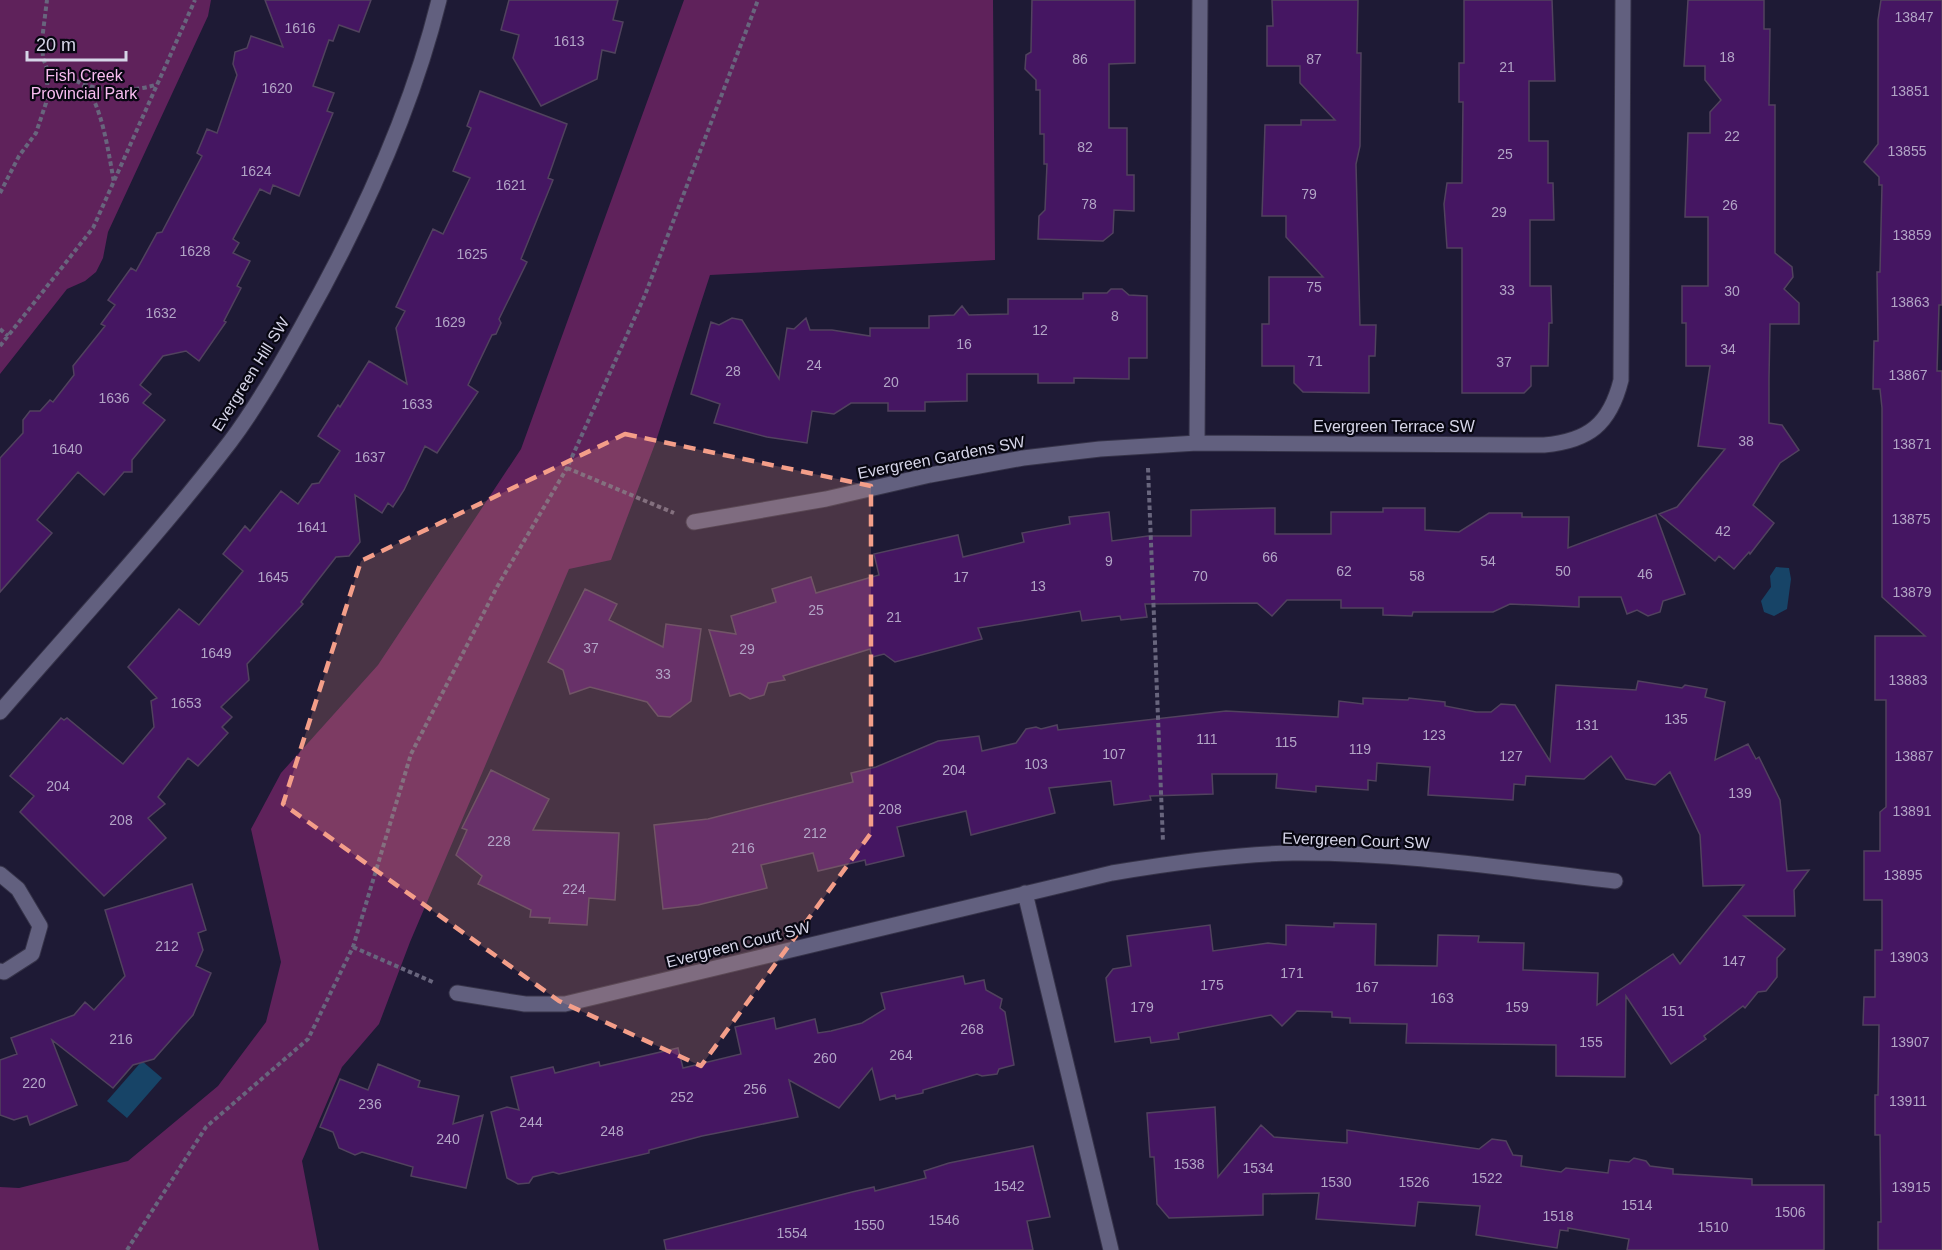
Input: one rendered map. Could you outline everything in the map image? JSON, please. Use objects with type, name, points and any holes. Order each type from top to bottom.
[{"type":"street","name":"Evergreen Hill SW","points":[[0,712],[231,441],[272,379],[327,282],[371,191],[405,106],[439,0]]},
{"type":"street","points":[[1197,443],[1200,0]]},
{"type":"street","name":"Evergreen Terrace SW","points":[[1197,443],[1544,445],[1580,437],[1604,421],[1621,381],[1623,0]]},
{"type":"street","name":"Evergreen Gardens SW","points":[[694,522],[826,500],[930,475],[1023,458],[1197,443]]},
{"type":"street","name":"Evergreen Court SW","points":[[457,993],[525,1004],[565,1004],[1025,893],[1164,864],[1293,853],[1441,861],[1615,881]]},
{"type":"street","points":[[0,874],[18,888],[40,926],[32,954],[4,972],[0,971]]},
{"type":"street","points":[[1025,893],[1111,1250]]},
{"type":"path","points":[[0,193],[19,156],[36,133],[46,103],[48,71],[43,58],[42,40],[47,0]]},
{"type":"path","points":[[0,346],[87,238],[114,184],[155,85],[195,0]]},
{"type":"path","points":[[127,1250],[206,1126],[308,1040],[353,947],[411,753],[497,586],[567,468],[645,295],[758,0]]},
{"type":"path","points":[[48,71],[102,89],[141,89],[155,85]]},
{"type":"path","points":[[82,84],[96,105],[114,184]]},
{"type":"path","points":[[0,329],[8,336]]},
{"type":"path","points":[[1147,447],[1164,864]]},
{"type":"path","points":[[567,468],[694,522]]},
{"type":"path","points":[[353,947],[457,993]]},
{"type":"highlighted area","points":[[625,434],[871,486],[871,833],[701,1066],[559,1001],[283,804],[361,561]]},
{"type":"green space","name":"Fish Creek Provincial Park","points":[[0,0],[211,0],[208,16],[108,232],[103,258],[96,272],[85,281],[67,289],[0,374]]},
{"type":"green space","points":[[684,0],[993,0],[995,260],[710,275],[655,444],[611,560],[569,569],[410,942],[379,1024],[342,1067],[302,1161],[319,1250],[0,1250],[0,1187],[19,1188],[128,1161],[218,1086],[266,1022],[281,962],[251,829],[281,773],[378,665],[521,449]]},
{"type":"water","points":[[1776,567],[1789,568],[1791,579],[1787,609],[1774,616],[1764,612],[1761,601],[1771,587],[1770,576]]},
{"type":"water","points":[[142,1061],[162,1078],[127,1118],[107,1101]]},
{"type":"building","points":[[265,0],[371,0],[359,32],[339,25],[333,41],[329,40],[313,86],[334,93],[327,111],[333,113],[299,196],[273,185],[270,194],[260,189],[233,239],[239,243],[233,253],[250,261],[237,286],[241,288],[224,321],[226,322],[199,361],[186,351],[163,356],[140,385],[151,394],[143,403],[165,420],[132,460],[132,472],[124,472],[104,495],[78,472],[37,520],[52,533],[0,592],[0,458],[23,433],[23,420],[30,411],[40,411],[50,400],[53,402],[74,375],[73,366],[105,326],[101,324],[115,305],[108,300],[131,268],[136,271],[157,233],[162,232],[202,156],[197,153],[207,129],[217,133],[237,75],[233,64],[235,52],[247,48],[251,36],[283,47]]},
{"type":"building","points":[[509,0],[618,0],[613,20],[623,22],[615,53],[602,50],[597,79],[541,106],[513,58],[519,35],[501,30]]},
{"type":"building","points":[[1032,0],[1135,0],[1135,63],[1109,64],[1109,128],[1127,128],[1127,175],[1134,175],[1134,211],[1114,210],[1113,233],[1103,241],[1038,239],[1039,216],[1045,210],[1047,164],[1044,164],[1044,134],[1040,134],[1040,90],[1036,90],[1036,80],[1025,69],[1026,55],[1031,52]]},
{"type":"building","points":[[1272,0],[1358,0],[1357,53],[1361,53],[1360,146],[1356,164],[1360,325],[1376,325],[1375,356],[1369,356],[1369,393],[1303,392],[1294,383],[1294,366],[1262,366],[1262,324],[1269,324],[1269,277],[1323,277],[1286,237],[1286,216],[1262,216],[1265,125],[1301,125],[1301,120],[1335,120],[1300,83],[1300,66],[1267,66],[1267,26],[1273,26]]},
{"type":"building","points":[[1464,0],[1552,0],[1555,81],[1529,81],[1529,141],[1548,141],[1548,183],[1553,183],[1554,220],[1530,220],[1530,286],[1551,286],[1552,323],[1549,323],[1548,366],[1531,366],[1531,386],[1524,393],[1462,393],[1462,248],[1447,248],[1444,204],[1447,183],[1462,183],[1463,102],[1459,102],[1459,63],[1464,63]]},
{"type":"building","points":[[1688,0],[1764,0],[1764,29],[1770,29],[1769,105],[1775,105],[1775,253],[1792,267],[1793,277],[1784,289],[1799,303],[1799,324],[1770,324],[1769,423],[1782,425],[1799,450],[1780,463],[1753,505],[1774,523],[1750,554],[1749,552],[1734,569],[1719,556],[1715,561],[1659,514],[1677,507],[1725,449],[1698,446],[1710,366],[1686,366],[1686,323],[1682,323],[1682,286],[1708,286],[1708,217],[1685,217],[1688,133],[1710,133],[1710,112],[1721,100],[1705,80],[1705,66],[1684,66]]},
{"type":"building","points":[[1881,0],[1942,0],[1942,305],[1939,305],[1937,371],[1942,371],[1942,1250],[1878,1250],[1878,1222],[1881,1222],[1880,1135],[1875,1135],[1875,1095],[1878,1095],[1879,1025],[1863,1025],[1864,997],[1875,997],[1875,950],[1882,950],[1882,900],[1864,900],[1864,851],[1880,851],[1880,812],[1886,807],[1886,700],[1875,700],[1875,636],[1925,636],[1882,597],[1882,408],[1880,389],[1873,389],[1874,341],[1878,341],[1877,272],[1880,272],[1882,185],[1879,185],[1879,177],[1864,162],[1878,144],[1878,20]]},
{"type":"building","points":[[480,91],[567,124],[548,178],[553,180],[521,259],[527,262],[499,319],[501,323],[496,334],[492,335],[468,385],[478,392],[437,453],[425,446],[404,490],[393,507],[388,503],[382,513],[355,495],[360,542],[349,556],[336,557],[301,602],[303,604],[247,664],[249,680],[221,707],[232,717],[222,727],[228,733],[198,766],[188,758],[158,797],[165,804],[148,818],[166,838],[104,896],[20,812],[34,796],[10,776],[61,718],[64,720],[67,718],[123,764],[154,727],[151,701],[157,698],[128,667],[179,609],[199,625],[243,571],[223,554],[245,526],[250,531],[281,491],[298,504],[312,484],[319,483],[340,451],[318,436],[338,405],[340,407],[369,361],[407,384],[396,328],[405,311],[396,307],[433,229],[443,234],[470,178],[453,171],[471,128],[467,126]]},
{"type":"building","points":[[1111,289],[1122,289],[1129,295],[1147,296],[1147,358],[1129,358],[1129,379],[1074,378],[1074,383],[1038,383],[1038,374],[967,374],[967,401],[925,402],[925,411],[888,411],[888,403],[851,403],[834,414],[812,411],[807,443],[767,437],[714,423],[720,404],[691,394],[711,322],[719,325],[732,318],[742,320],[779,379],[787,328],[794,329],[806,318],[810,330],[832,330],[870,336],[870,328],[929,328],[929,316],[954,315],[962,306],[969,315],[1008,314],[1008,299],[1083,299],[1083,293],[1107,293]]},
{"type":"building","points":[[1275,508],[1275,534],[1331,534],[1331,512],[1383,512],[1383,508],[1425,508],[1425,530],[1459,532],[1489,513],[1522,513],[1522,517],[1569,517],[1568,548],[1656,515],[1685,594],[1663,601],[1660,612],[1648,616],[1637,610],[1627,614],[1621,597],[1579,597],[1579,607],[1510,604],[1493,612],[1413,612],[1412,616],[1383,615],[1383,608],[1341,608],[1341,600],[1287,600],[1272,616],[1257,603],[1145,604],[1147,617],[1121,620],[1120,616],[1082,621],[1080,611],[978,628],[982,639],[895,662],[884,654],[872,657],[870,649],[783,676],[785,680],[768,683],[764,695],[750,699],[740,693],[730,696],[709,630],[736,634],[731,616],[776,602],[772,589],[811,577],[816,593],[879,575],[874,554],[958,535],[963,557],[1024,542],[1022,533],[1070,524],[1069,517],[1109,512],[1112,541],[1148,536],[1191,536],[1191,510]]},
{"type":"building","points":[[585,589],[617,604],[609,620],[663,647],[666,624],[701,629],[691,701],[670,717],[658,716],[647,702],[590,687],[570,694],[563,670],[548,662]]},
{"type":"building","points":[[1638,681],[1682,688],[1685,685],[1707,689],[1705,697],[1725,702],[1715,760],[1748,744],[1756,759],[1759,757],[1780,800],[1787,871],[1809,870],[1794,890],[1795,916],[1744,916],[1785,949],[1777,958],[1777,977],[1766,991],[1758,992],[1745,1008],[1743,1006],[1704,1036],[1706,1039],[1671,1064],[1626,996],[1625,1077],[1556,1076],[1556,1045],[1406,1043],[1407,1024],[1350,1023],[1350,1018],[1332,1017],[1332,1012],[1297,1011],[1282,1026],[1271,1015],[1178,1033],[1179,1039],[1151,1043],[1150,1037],[1115,1042],[1106,978],[1113,969],[1131,966],[1127,936],[1210,925],[1213,951],[1268,943],[1286,945],[1286,925],[1334,927],[1334,923],[1376,924],[1375,965],[1437,966],[1438,935],[1479,936],[1478,942],[1524,943],[1523,970],[1598,973],[1597,1005],[1673,954],[1680,964],[1744,885],[1703,886],[1700,835],[1670,772],[1655,785],[1626,779],[1611,756],[1584,779],[1526,776],[1525,785],[1514,784],[1513,800],[1428,795],[1430,767],[1377,763],[1376,781],[1368,780],[1368,790],[1316,786],[1316,792],[1276,788],[1277,774],[1212,774],[1213,794],[1150,796],[1151,800],[1114,805],[1111,781],[1049,788],[1055,813],[971,835],[966,811],[897,827],[904,856],[866,865],[865,860],[818,871],[813,853],[761,865],[767,888],[698,905],[663,909],[654,825],[708,819],[853,782],[851,773],[876,767],[938,741],[979,736],[982,751],[1016,743],[1026,729],[1036,727],[1041,729],[1057,725],[1058,730],[1226,711],[1338,717],[1339,701],[1363,704],[1363,698],[1408,700],[1409,698],[1445,702],[1445,706],[1476,712],[1491,712],[1501,704],[1515,705],[1550,761],[1556,685],[1636,690]]},
{"type":"building","points":[[491,770],[549,799],[533,830],[619,833],[615,900],[589,898],[587,925],[549,923],[550,918],[530,917],[531,910],[478,884],[482,876],[456,855],[467,830],[462,828]]},
{"type":"building","points":[[192,884],[206,930],[198,933],[203,950],[196,966],[211,973],[193,1015],[154,1059],[133,1065],[113,1088],[52,1040],[77,1105],[30,1125],[27,1116],[14,1120],[0,1115],[0,1060],[17,1054],[11,1038],[74,1015],[85,1002],[94,1010],[125,976],[105,910]]},
{"type":"building","points":[[963,976],[965,984],[984,980],[986,990],[1002,999],[1000,1008],[1005,1012],[1014,1065],[999,1069],[997,1074],[982,1076],[977,1074],[923,1090],[923,1093],[896,1099],[895,1095],[880,1100],[872,1068],[839,1108],[789,1080],[798,1117],[702,1136],[649,1150],[649,1153],[559,1174],[553,1172],[533,1177],[529,1183],[518,1184],[507,1178],[491,1112],[507,1107],[519,1110],[511,1077],[553,1067],[555,1073],[599,1062],[600,1066],[678,1048],[683,1068],[741,1054],[735,1027],[774,1018],[776,1029],[815,1019],[818,1033],[831,1031],[862,1023],[885,1009],[881,993]]},
{"type":"building","points":[[378,1064],[420,1081],[418,1087],[459,1096],[453,1124],[483,1115],[466,1188],[411,1176],[413,1167],[362,1152],[355,1155],[339,1148],[333,1132],[320,1127],[340,1079],[368,1090]]},
{"type":"building","points":[[1215,1107],[1218,1177],[1261,1125],[1274,1137],[1347,1143],[1347,1130],[1479,1149],[1492,1139],[1506,1141],[1513,1155],[1522,1156],[1521,1166],[1561,1172],[1566,1168],[1608,1173],[1610,1160],[1629,1162],[1634,1158],[1646,1161],[1650,1166],[1673,1169],[1673,1174],[1752,1179],[1752,1185],[1824,1185],[1824,1250],[1627,1250],[1629,1239],[1568,1228],[1568,1231],[1560,1230],[1557,1248],[1476,1235],[1480,1206],[1418,1202],[1415,1226],[1316,1219],[1319,1193],[1263,1194],[1263,1215],[1169,1218],[1157,1204],[1154,1157],[1150,1157],[1147,1113]]},
{"type":"building","points":[[1033,1146],[1050,1217],[1027,1221],[1033,1250],[666,1250],[664,1240],[852,1192],[874,1187],[875,1191],[926,1178],[924,1171],[949,1163]]}]
